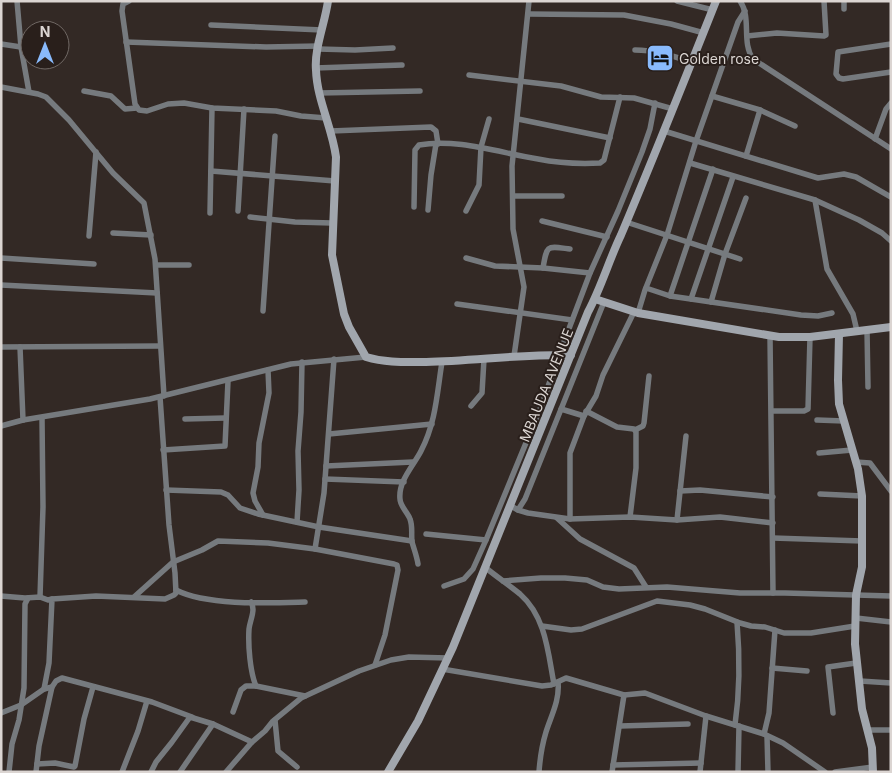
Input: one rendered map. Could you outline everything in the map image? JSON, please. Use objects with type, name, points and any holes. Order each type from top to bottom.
[{"type":"street","points":[[17,1],[20,36]]},
{"type":"street","points":[[128,1],[121,8],[137,108]]},
{"type":"street","points":[[328,1],[315,68],[319,93],[334,141],[336,157],[332,254],[340,300],[349,327],[366,357]]},
{"type":"street","points":[[514,356],[524,294],[513,228],[512,179],[529,1]]},
{"type":"street","points":[[677,1],[713,10]]},
{"type":"street","name":"MBAUDA AVENUE","points":[[388,772],[418,721],[448,658],[716,1]]},
{"type":"street","points":[[740,1],[746,12],[750,55],[757,63],[891,149]]},
{"type":"street","points":[[747,36],[777,33],[824,36],[826,35],[824,1]]},
{"type":"street","points":[[844,1],[844,10]]},
{"type":"street","points":[[570,519],[570,453],[585,413],[596,396],[603,375],[636,313],[646,288],[667,235],[696,141],[738,22],[746,12]]},
{"type":"street","points":[[529,14],[624,15],[671,24],[704,33]]},
{"type":"street","points":[[211,25],[322,30]]},
{"type":"street","points":[[126,42],[355,50],[393,48]]},
{"type":"street","points":[[1,44],[20,47]]},
{"type":"street","points":[[891,44],[838,52],[836,74],[839,78],[843,79],[891,72]]},
{"type":"street","points":[[635,50],[648,50],[669,54],[692,62]]},
{"type":"street","points":[[315,68],[402,65]]},
{"type":"street","points":[[25,70],[29,92]]},
{"type":"street","points":[[469,75],[569,88],[601,97],[634,98],[673,109]]},
{"type":"street","points":[[1,87],[42,94],[72,124],[122,182],[144,203],[156,265],[164,384],[162,396],[166,490],[176,590],[174,596],[165,599],[96,596],[48,600],[40,597],[1,596]]},
{"type":"street","points":[[319,93],[420,90]]},
{"type":"street","points":[[84,91],[111,96],[123,108],[137,108],[147,111],[175,103],[212,108],[276,111],[326,118]]},
{"type":"street","points":[[712,96],[760,110],[795,126]]},
{"type":"street","points":[[414,207],[416,148],[421,144],[481,147],[552,161],[600,163],[604,160],[620,97]]},
{"type":"street","points":[[444,586],[464,578],[473,569],[486,540],[542,404],[590,273],[642,152],[650,129],[655,103]]},
{"type":"street","points":[[875,139],[886,109],[891,103]]},
{"type":"street","points":[[210,213],[212,108]]},
{"type":"street","points":[[238,211],[244,109]]},
{"type":"street","points":[[746,156],[760,110]]},
{"type":"street","points":[[518,118],[610,138]]},
{"type":"street","points":[[466,211],[479,185],[481,147],[489,119]]},
{"type":"street","points":[[331,131],[431,126],[436,131],[437,144],[431,170],[428,210]]},
{"type":"street","points":[[664,131],[818,178],[844,174],[856,178],[891,198]]},
{"type":"street","points":[[263,311],[275,136]]},
{"type":"street","points":[[89,236],[96,152]]},
{"type":"street","points":[[690,163],[815,200],[859,220],[891,241]]},
{"type":"street","points":[[670,296],[713,169]]},
{"type":"street","points":[[211,171],[335,181]]},
{"type":"street","points":[[691,299],[733,177]]},
{"type":"street","points":[[512,196],[562,196]]},
{"type":"street","points":[[711,302],[725,254],[746,198]]},
{"type":"street","points":[[815,200],[827,269],[853,314],[857,331]]},
{"type":"street","points":[[250,217],[296,222],[332,223]]},
{"type":"street","points":[[542,221],[607,237]]},
{"type":"street","points":[[626,222],[740,259]]},
{"type":"street","points":[[112,233],[151,235]]},
{"type":"street","points":[[543,268],[546,251],[549,248],[570,249]]},
{"type":"street","points":[[1,258],[94,264]]},
{"type":"street","points":[[466,258],[495,266],[543,268],[590,273]]},
{"type":"street","points":[[156,265],[189,265]]},
{"type":"street","points":[[1,285],[157,293]]},
{"type":"street","points":[[646,288],[670,296],[801,315],[818,316],[832,313]]},
{"type":"street","points":[[595,299],[636,313],[770,336],[810,337],[891,327]]},
{"type":"street","points":[[518,510],[525,499],[604,302]]},
{"type":"street","points":[[458,304],[572,320]]},
{"type":"street","points":[[867,330],[868,387]]},
{"type":"street","points":[[835,772],[873,769],[872,748],[869,730],[862,709],[860,681],[856,662],[856,595],[862,567],[862,496],[856,462],[838,396],[839,334]]},
{"type":"street","points":[[770,336],[773,593]]},
{"type":"street","points":[[772,411],[804,411],[808,409],[810,337]]},
{"type":"street","points":[[1,347],[160,346]]},
{"type":"street","points":[[20,347],[24,420]]},
{"type":"street","points":[[1,426],[24,420],[178,393],[302,362],[366,357],[398,362],[442,362],[514,356],[571,355]]},
{"type":"street","points":[[315,549],[325,478],[334,359]]},
{"type":"street","points":[[471,406],[482,393],[484,359]]},
{"type":"street","points":[[297,522],[302,362]]},
{"type":"street","points":[[418,564],[412,541],[411,520],[400,498],[404,482],[432,424],[438,399],[442,362]]},
{"type":"street","points":[[264,515],[255,501],[253,493],[258,470],[259,443],[268,393],[268,370]]},
{"type":"street","points":[[561,409],[585,413],[617,426],[635,430],[643,426],[644,423],[649,376]]},
{"type":"street","points":[[164,450],[225,446],[228,381]]},
{"type":"street","points":[[164,384],[178,393]]},
{"type":"street","points":[[40,597],[43,507],[42,418]]},
{"type":"street","points":[[185,419],[225,418]]},
{"type":"street","points":[[817,420],[844,421]]},
{"type":"street","points":[[329,434],[432,424]]},
{"type":"street","points":[[630,517],[636,468],[637,436],[635,430]]},
{"type":"street","points":[[677,520],[686,436]]},
{"type":"street","points":[[819,453],[852,450]]},
{"type":"street","points":[[326,466],[413,462]]},
{"type":"street","points":[[856,462],[870,462],[891,491]]},
{"type":"street","points":[[325,478],[404,482]]},
{"type":"street","points":[[166,490],[190,490],[227,494],[240,508],[264,515],[412,541]]},
{"type":"street","points":[[680,491],[700,490],[773,497]]},
{"type":"street","points":[[820,494],[862,496]]},
{"type":"street","points":[[511,506],[518,510],[570,519],[630,517],[677,520],[720,517],[773,523]]},
{"type":"street","points":[[557,518],[580,538],[634,568],[646,587]]},
{"type":"street","points":[[426,534],[486,540]]},
{"type":"street","points":[[773,538],[862,541]]},
{"type":"street","points":[[134,597],[173,562],[218,541],[268,543],[315,549],[397,565],[398,570],[385,635],[375,665]]},
{"type":"street","points":[[486,568],[522,596],[542,626],[558,696],[546,731],[538,772]]},
{"type":"street","points":[[503,581],[565,578],[587,580],[603,587],[619,589],[667,587],[740,593],[891,596]]},
{"type":"street","points":[[176,590],[203,599],[251,602],[305,602]]},
{"type":"street","points":[[9,772],[12,744],[21,705],[25,667],[25,604],[28,598]]},
{"type":"street","points":[[44,689],[49,664],[52,599]]},
{"type":"street","points":[[542,626],[572,630],[582,629],[657,601],[690,605],[751,626],[794,634],[855,622],[891,622]]},
{"type":"street","points":[[251,602],[253,609],[249,630],[256,686]]},
{"type":"street","points":[[737,622],[739,668],[738,772]]},
{"type":"street","points":[[768,772],[765,735],[769,713],[775,630]]},
{"type":"street","points":[[226,772],[252,742],[275,720],[305,696],[375,665],[391,660],[409,657],[448,658]]},
{"type":"street","points":[[833,713],[828,667],[856,662]]},
{"type":"street","points":[[772,668],[807,671]]},
{"type":"street","points":[[442,669],[542,686],[556,683],[566,678],[624,695],[645,694],[662,698],[706,716],[737,725],[783,743],[825,772]]},
{"type":"street","points":[[36,772],[39,746],[52,687],[56,681],[62,678],[147,701],[213,724],[252,742]]},
{"type":"street","points":[[860,681],[891,683]]},
{"type":"street","points":[[233,712],[243,688],[249,686],[305,696]]},
{"type":"street","points":[[1,714],[21,705],[44,689],[52,687]]},
{"type":"street","points":[[37,764],[55,763],[75,766],[84,719],[93,687]]},
{"type":"street","points":[[612,772],[624,695]]},
{"type":"street","points":[[122,772],[147,701]]},
{"type":"street","points":[[700,772],[706,716]]},
{"type":"street","points":[[151,772],[156,762],[188,718],[192,717]]},
{"type":"street","points":[[275,720],[278,751],[297,767]]},
{"type":"street","points":[[180,772],[213,724]]},
{"type":"street","points":[[620,726],[688,724]]},
{"type":"street","points":[[869,730],[891,730]]},
{"type":"street","points":[[613,765],[701,763]]},
{"type":"place","name":"Golden rose","points":[[660,58]]}]
